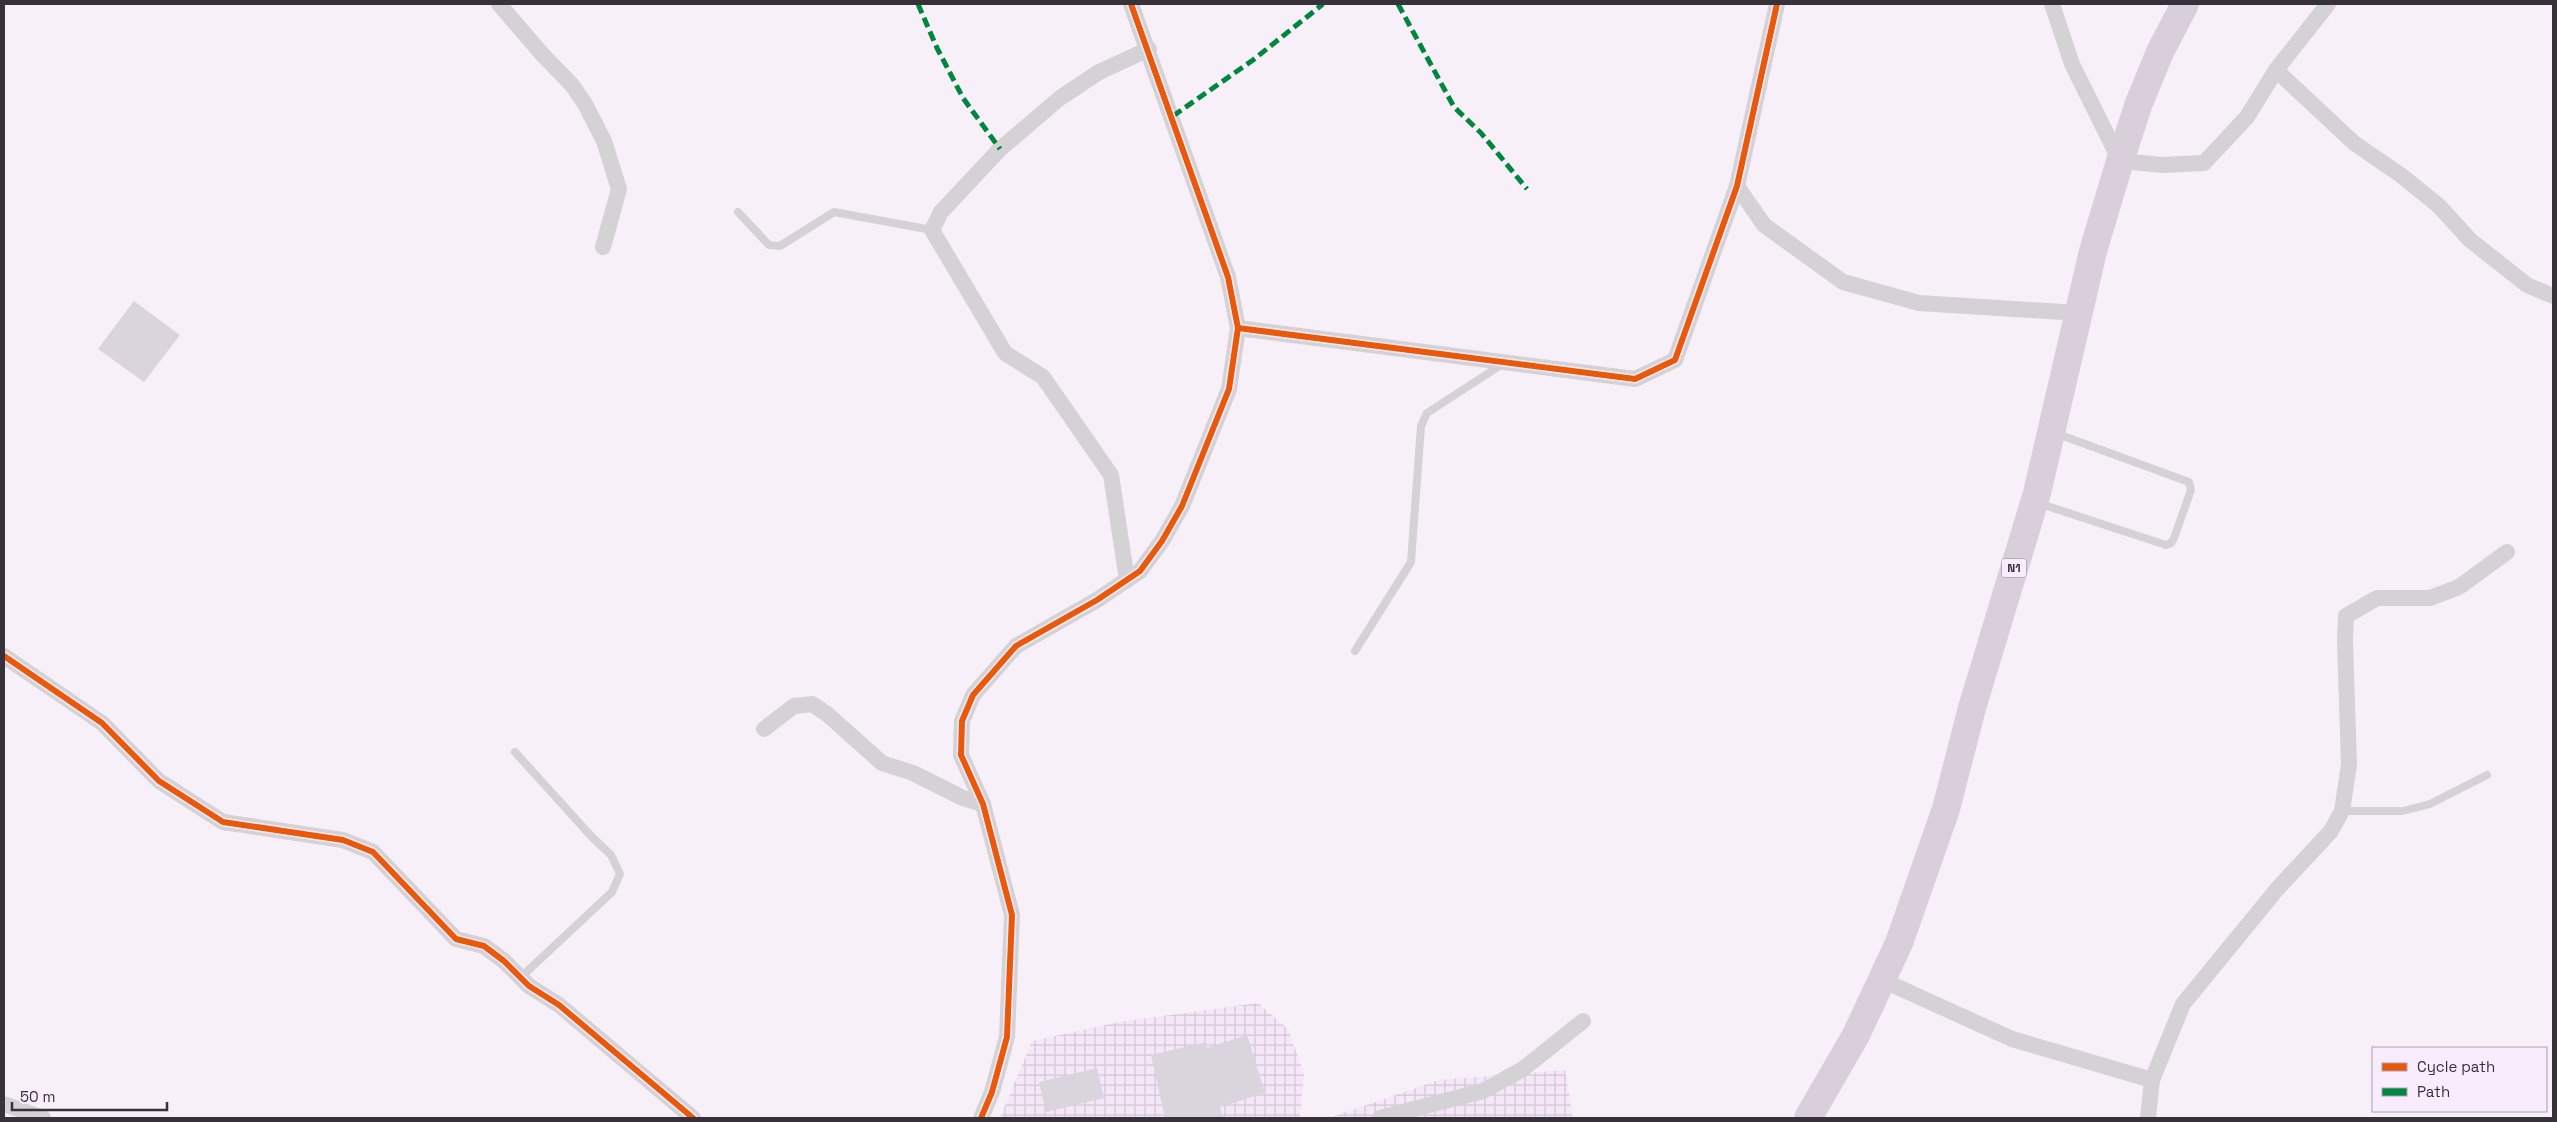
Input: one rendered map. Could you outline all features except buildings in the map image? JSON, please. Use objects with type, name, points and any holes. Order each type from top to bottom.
[{"type":"highway","name":"N1","points":[[1808,1118],[1856,1035],[1899,943],[1946,810],[1972,708],[2034,501],[2093,251],[2139,103],[2160,52],[2185,4]]},
{"type":"street","points":[[499,4],[542,54],[572,84],[604,141],[620,189],[603,247]]},
{"type":"street","points":[[981,1118],[992,1092],[1007,1037],[1012,915],[984,804],[961,754],[962,721],[973,695],[1016,646],[1097,600],[1140,571],[1162,541],[1182,506],[1229,389],[1238,328],[1228,277],[1149,48],[1131,4]]},
{"type":"street","points":[[1238,328],[1635,378],[1675,360],[1737,186],[1777,4]]},
{"type":"street","points":[[2052,4],[2072,64],[2120,161],[2163,165],[2204,163],[2247,117],[2276,70],[2328,4]]},
{"type":"street","points":[[1127,580],[1111,475],[1043,378],[1005,353],[932,230],[941,212],[1000,149],[1060,98],[1099,72],[1149,48]]},
{"type":"street","points":[[2276,70],[2354,143],[2402,176],[2439,206],[2470,240],[2527,285],[2553,296]]},
{"type":"street","points":[[1737,186],[1764,225],[1843,282],[1919,303],[2078,314]]},
{"type":"street","points":[[2148,1118],[2152,1080],[2183,1004],[2272,895],[2331,831],[2342,811],[2349,764],[2345,641],[2346,616],[2377,598],[2430,598],[2459,587],[2507,552]]},
{"type":"street","points":[[4,656],[102,723],[159,781],[223,822],[343,840],[373,852],[456,939],[484,946],[504,960],[529,986],[559,1005],[692,1118]]},
{"type":"street","points":[[764,729],[794,706],[812,704],[827,714],[882,763],[913,773],[963,798],[984,804]]},
{"type":"street","points":[[1882,980],[2012,1039],[2152,1080]]},
{"type":"street","points":[[1380,1118],[1483,1091],[1523,1069],[1582,1020]]},
{"type":"street","points":[[4,1104],[43,1118]]},
{"type":"lane","points":[[738,212],[769,245],[780,246],[834,212],[932,230]]},
{"type":"lane","points":[[1355,651],[1411,562],[1421,426],[1427,413],[1505,362]]},
{"type":"lane","points":[[2034,501],[2166,545],[2171,543],[2174,538],[2192,490],[2189,482],[2051,432]]},
{"type":"lane","points":[[515,752],[591,836],[611,855],[620,874],[612,892],[521,977]]},
{"type":"lane","points":[[2342,811],[2402,811],[2412,809],[2430,804],[2487,775]]},
{"type":"shaded area","points":[[1258,1003],[1288,1029],[1304,1074],[1300,1118],[1000,1118],[1032,1041],[1119,1022]]},
{"type":"shaded area","points":[[1565,1070],[1573,1118],[1329,1118],[1439,1080]]},
{"type":"marked path","points":[[918,4],[937,48],[963,98],[1000,149]]},
{"type":"marked path","points":[[1173,116],[1253,60],[1323,4]]},
{"type":"marked path","points":[[1398,4],[1454,107],[1481,133],[1527,189]]},
{"type":"cycle path","points":[[981,1118],[992,1092],[1007,1037],[1012,915],[983,804],[961,755],[962,721],[973,695],[1016,646],[1097,600],[1140,571],[1162,541],[1182,506],[1229,389],[1238,328],[1228,277],[1131,4]]},
{"type":"cycle path","points":[[1238,328],[1635,379],[1675,360],[1737,186],[1777,4]]},
{"type":"cycle path","points":[[4,656],[102,723],[159,781],[223,822],[343,840],[373,852],[456,939],[484,946],[504,961],[529,986],[559,1005],[693,1118]]}]
